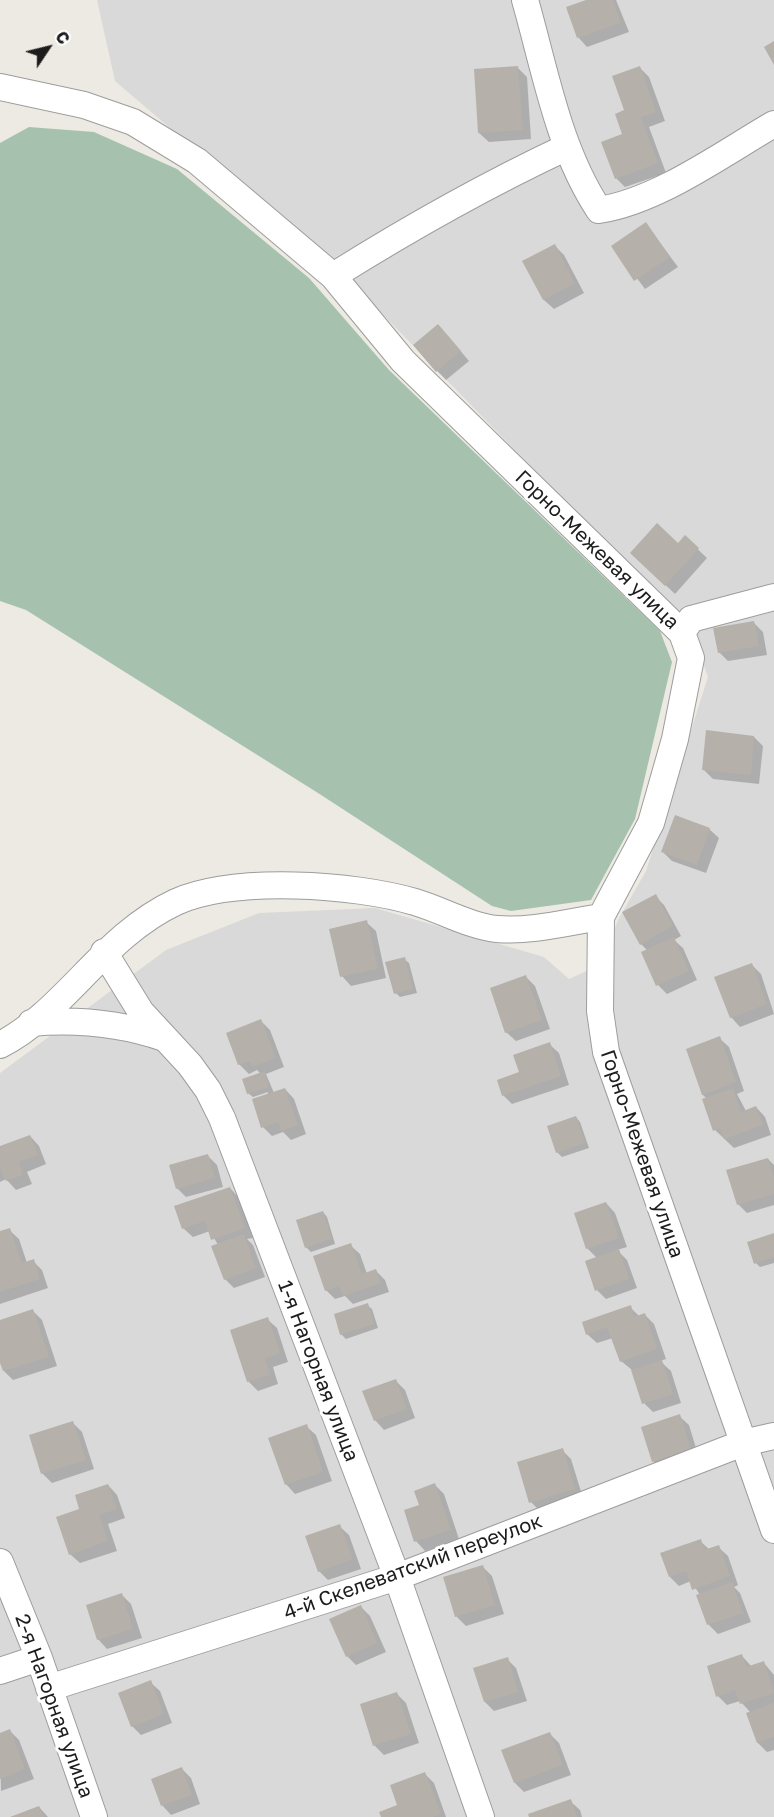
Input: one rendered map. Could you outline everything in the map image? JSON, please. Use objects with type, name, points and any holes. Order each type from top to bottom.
[{"type":"street","points":[[525,0],[567,147],[588,194],[599,210],[631,202],[677,180],[774,124]]},
{"type":"street","name":"Горно-Межевая улица","points":[[0,87],[84,105],[133,122],[197,161],[333,276],[403,361],[682,633],[692,658],[675,739],[651,823],[601,917],[600,1011],[606,1052],[774,1530]]},
{"type":"street","points":[[333,276],[393,239],[527,166],[567,147]]},
{"type":"street","points":[[682,633],[691,619],[774,597]]},
{"type":"street","points":[[0,1045],[32,1023],[104,952],[141,922],[178,902],[246,887],[347,889],[414,902],[495,929],[520,930],[601,917]]},
{"type":"street","name":"1-я Нагорная улица","points":[[104,952],[141,1012],[190,1065],[208,1090],[222,1118],[397,1577],[481,1817]]},
{"type":"street","points":[[32,1023],[58,1021],[122,1025],[164,1038]]},
{"type":"street","name":"4-й Скелеватский переулок","points":[[49,1688],[397,1577],[743,1443],[774,1436]]},
{"type":"street","name":"2-я Нагорная улица","points":[[0,1562],[39,1658],[94,1817]]},
{"type":"street","points":[[0,1671],[39,1658]]},
{"type":"shaded area","points":[[97,0],[774,0],[774,1817],[0,1817],[0,1073],[166,950],[259,913],[375,908],[544,957],[569,979],[600,965],[618,920],[646,871],[708,677],[692,632],[356,287],[115,81]]},
{"type":"green space","points":[[29,127],[94,132],[177,169],[309,278],[389,370],[660,631],[672,662],[635,819],[591,900],[511,911],[492,906],[318,793],[26,610],[0,601],[0,143]]},
{"type":"building","points":[[586,0],[613,0],[621,23],[577,38],[566,7]]},
{"type":"building","points":[[774,41],[774,65],[764,47]]},
{"type":"building","points":[[518,66],[523,130],[478,133],[474,69]]},
{"type":"building","points":[[640,66],[656,112],[641,118],[658,163],[615,179],[601,142],[622,134],[615,114],[624,110],[612,76]]},
{"type":"building","points":[[646,222],[670,257],[634,281],[611,246]]},
{"type":"building","points":[[555,244],[575,284],[543,300],[522,261]]},
{"type":"building","points":[[438,324],[461,351],[436,372],[413,345]]},
{"type":"building","points":[[657,523],[678,543],[685,535],[699,548],[665,586],[630,553]]},
{"type":"building","points":[[754,621],[759,646],[718,653],[713,628]]},
{"type":"building","points":[[706,730],[754,736],[751,775],[702,770]]},
{"type":"building","points":[[675,815],[710,828],[697,865],[661,852]]},
{"type":"building","points":[[656,894],[673,926],[640,945],[622,912]]},
{"type":"building","points":[[367,920],[378,969],[340,977],[329,929]]},
{"type":"building","points":[[674,937],[689,971],[656,986],[641,952]]},
{"type":"building","points":[[405,957],[413,989],[394,994],[385,962]]},
{"type":"building","points":[[752,963],[767,1004],[730,1018],[714,977]]},
{"type":"building","points":[[526,975],[542,1020],[505,1033],[490,988]]},
{"type":"building","points":[[261,1019],[276,1058],[252,1067],[250,1061],[238,1065],[226,1033]]},
{"type":"building","points":[[720,1036],[736,1082],[702,1095],[686,1049]]},
{"type":"building","points":[[550,1042],[561,1076],[502,1096],[497,1080],[519,1072],[513,1055]]},
{"type":"building","points":[[265,1071],[269,1087],[247,1094],[242,1079]]},
{"type":"building","points":[[285,1088],[298,1125],[281,1131],[278,1122],[261,1128],[252,1099]]},
{"type":"building","points":[[733,1088],[741,1112],[756,1106],[763,1125],[724,1139],[720,1128],[713,1131],[702,1099]]},
{"type":"building","points":[[576,1116],[585,1143],[556,1153],[547,1126]]},
{"type":"building","points":[[30,1135],[38,1155],[19,1162],[23,1175],[6,1181],[0,1169],[0,1146]]},
{"type":"building","points":[[208,1154],[215,1178],[176,1189],[169,1165]]},
{"type":"building","points":[[768,1158],[774,1177],[774,1194],[737,1205],[726,1170]]},
{"type":"building","points":[[230,1187],[245,1228],[211,1240],[205,1221],[182,1229],[174,1206]]},
{"type":"building","points":[[606,1202],[619,1238],[586,1249],[574,1213]]},
{"type":"building","points":[[323,1211],[332,1239],[305,1248],[296,1220]]},
{"type":"building","points":[[10,1228],[22,1263],[34,1259],[40,1279],[0,1292],[0,1231]]},
{"type":"building","points":[[774,1233],[774,1257],[754,1264],[747,1242]]},
{"type":"building","points":[[244,1234],[256,1268],[224,1280],[211,1246]]},
{"type":"building","points":[[351,1243],[362,1274],[376,1269],[381,1283],[343,1296],[339,1286],[325,1291],[313,1256]]},
{"type":"building","points":[[619,1249],[629,1279],[595,1291],[585,1261]]},
{"type":"building","points":[[368,1303],[374,1324],[340,1335],[334,1314]]},
{"type":"building","points":[[631,1305],[634,1317],[645,1313],[657,1349],[620,1362],[607,1327],[586,1335],[582,1322]]},
{"type":"building","points":[[33,1309],[49,1357],[3,1371],[0,1363],[0,1320]]},
{"type":"building","points":[[268,1317],[280,1353],[265,1358],[270,1375],[247,1382],[230,1330]]},
{"type":"building","points":[[662,1360],[673,1394],[642,1404],[631,1370]]},
{"type":"building","points":[[396,1379],[407,1409],[374,1421],[362,1391]]},
{"type":"building","points":[[680,1414],[691,1449],[652,1462],[641,1427]]},
{"type":"building","points":[[73,1421],[86,1460],[41,1474],[29,1435]]},
{"type":"building","points":[[307,1424],[323,1472],[285,1485],[268,1438]]},
{"type":"building","points":[[563,1448],[575,1489],[529,1503],[517,1462]]},
{"type":"building","points":[[435,1483],[451,1530],[414,1542],[404,1510],[419,1505],[414,1491]]},
{"type":"building","points":[[108,1484],[117,1509],[99,1515],[108,1541],[69,1555],[56,1517],[79,1509],[75,1495]]},
{"type":"building","points":[[340,1524],[353,1559],[318,1572],[305,1536]]},
{"type":"building","points":[[701,1539],[704,1550],[719,1545],[730,1576],[692,1590],[686,1571],[669,1577],[660,1553]]},
{"type":"building","points":[[483,1565],[495,1605],[455,1617],[443,1577]]},
{"type":"building","points":[[732,1582],[743,1613],[707,1625],[696,1595]]},
{"type":"building","points":[[122,1593],[133,1629],[97,1640],[86,1605]]},
{"type":"building","points":[[361,1605],[377,1643],[346,1657],[329,1619]]},
{"type":"building","points":[[742,1654],[746,1667],[764,1661],[774,1693],[740,1704],[735,1690],[716,1697],[707,1666]]},
{"type":"building","points":[[508,1657],[518,1692],[484,1702],[473,1668]]},
{"type":"building","points":[[151,1680],[164,1714],[131,1727],[118,1693]]},
{"type":"building","points":[[397,1692],[411,1734],[373,1746],[360,1704]]},
{"type":"building","points":[[774,1703],[774,1737],[757,1743],[746,1713]]},
{"type":"building","points":[[10,1729],[25,1769],[0,1779],[0,1733]]},
{"type":"building","points":[[550,1732],[563,1765],[514,1783],[501,1750]]},
{"type":"building","points":[[182,1767],[192,1795],[161,1806],[151,1779]]},
{"type":"building","points":[[425,1772],[441,1814],[432,1817],[381,1817],[379,1812],[397,1805],[390,1785]]},
{"type":"building","points":[[571,1799],[577,1817],[529,1817],[528,1814]]},
{"type":"building","points":[[39,1806],[44,1817],[10,1817]]}]
